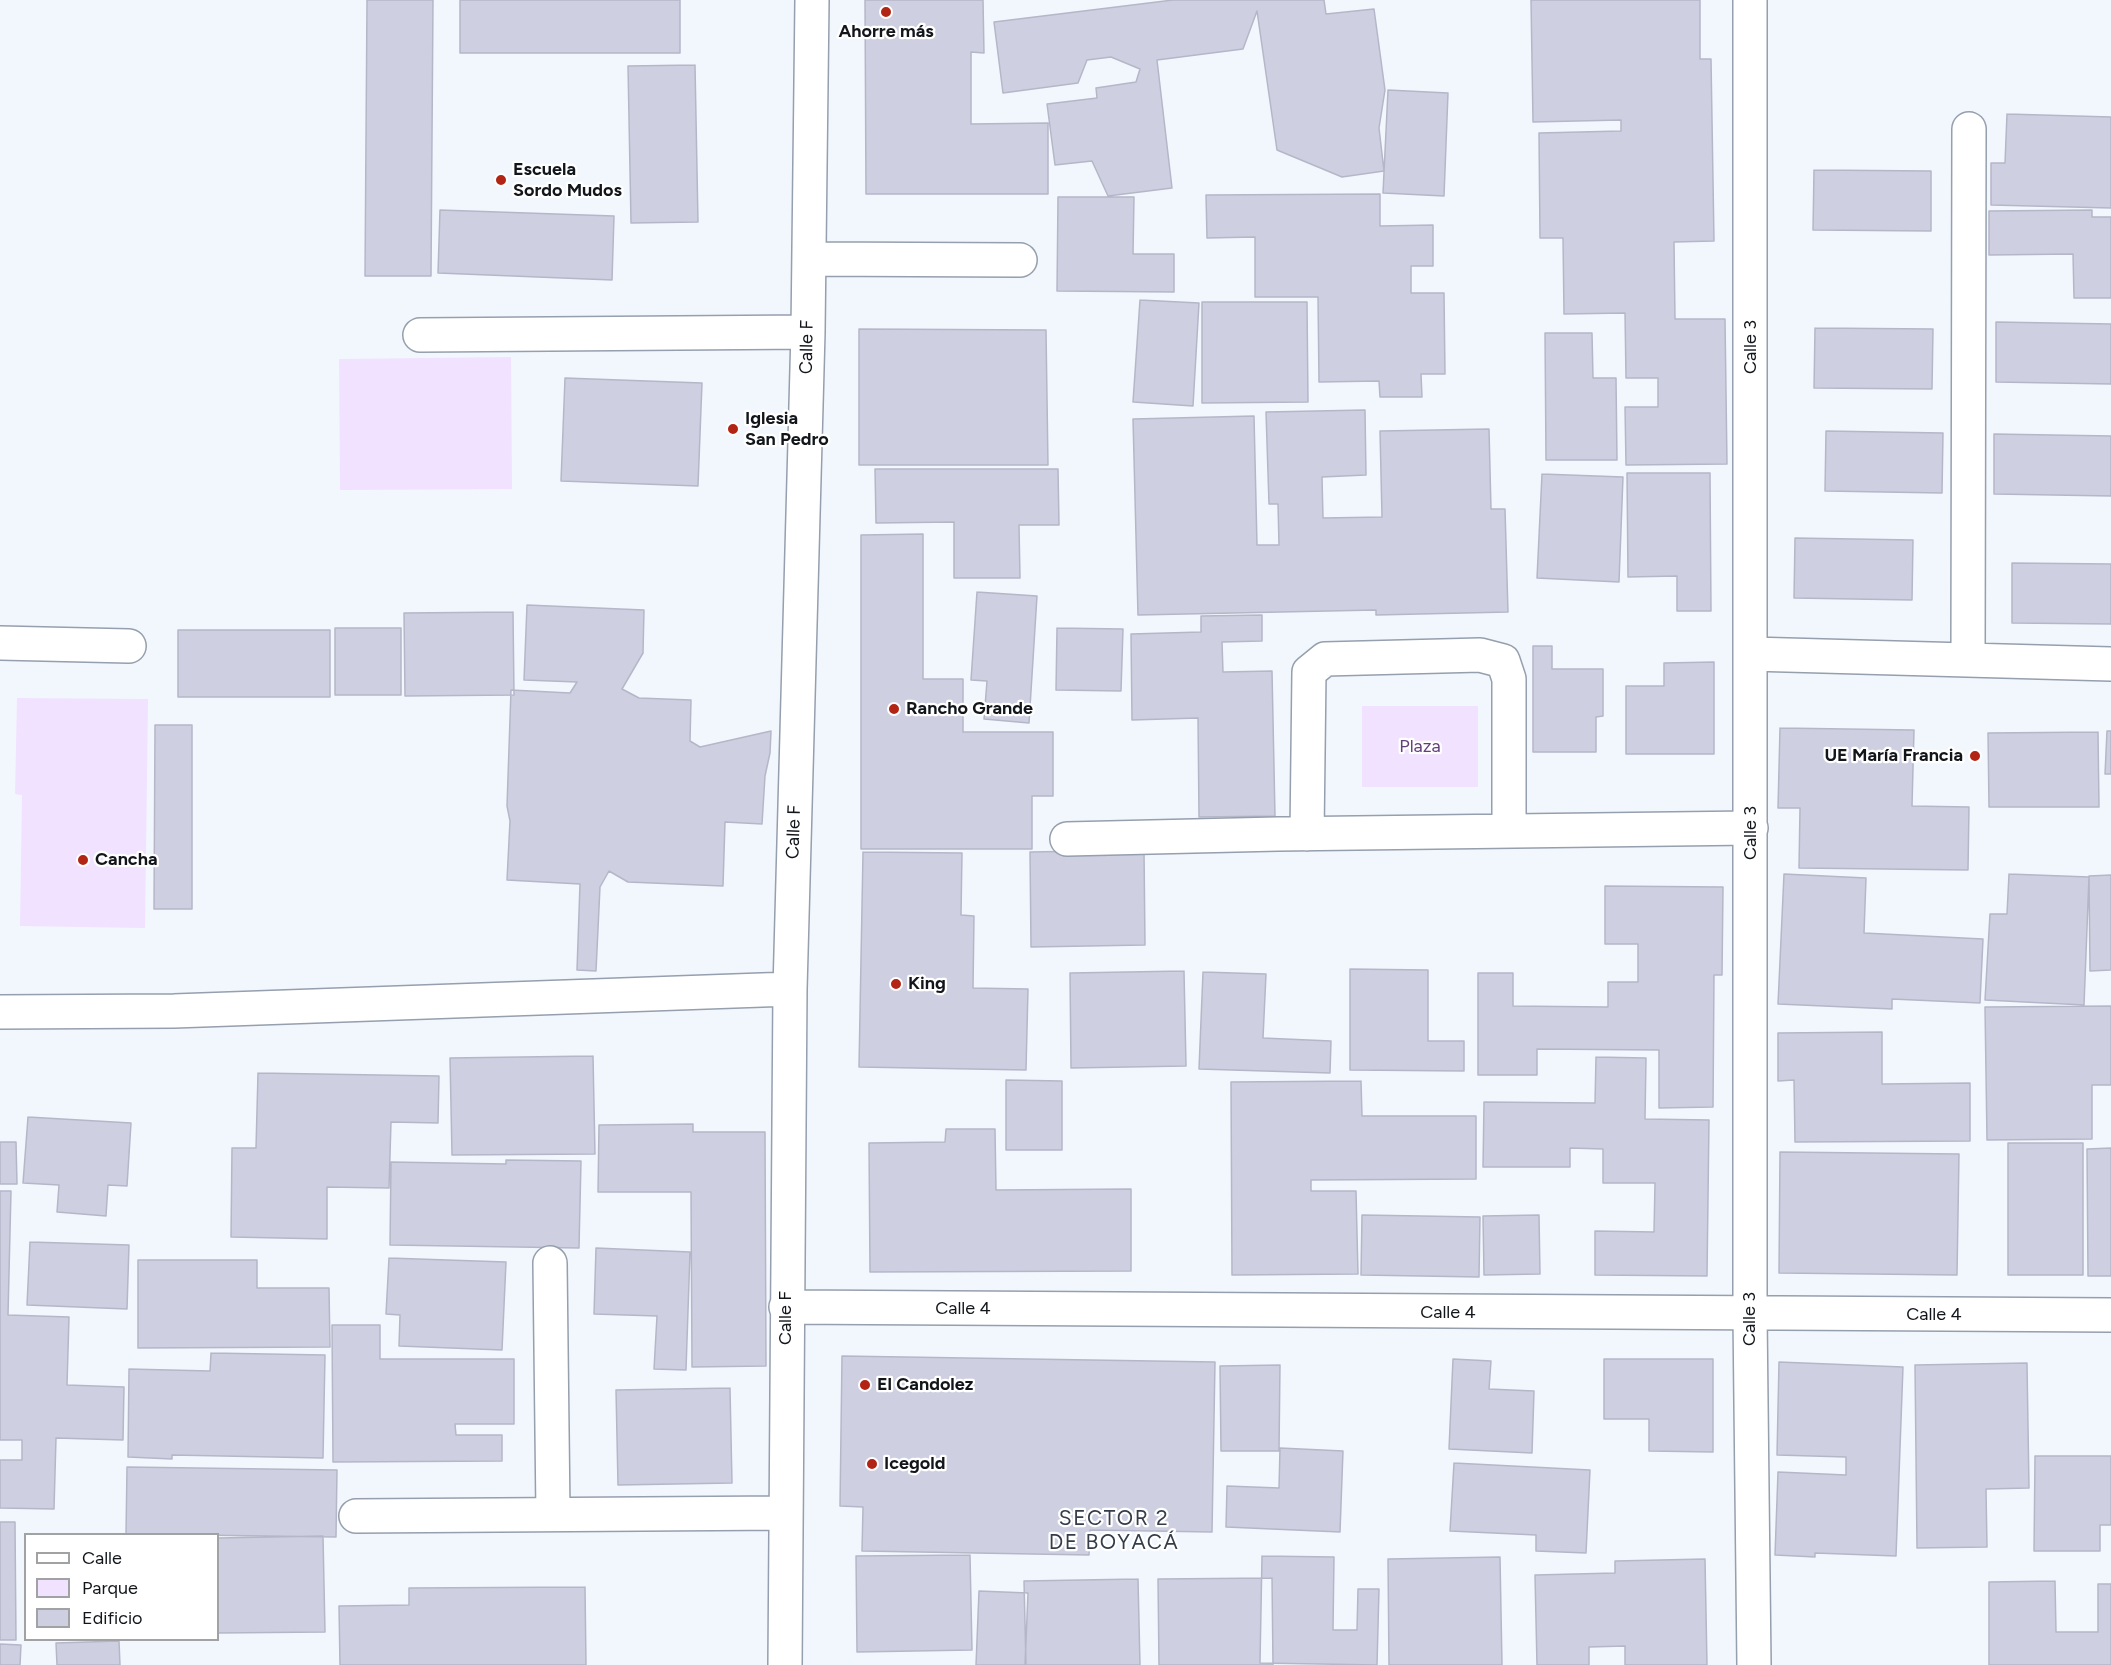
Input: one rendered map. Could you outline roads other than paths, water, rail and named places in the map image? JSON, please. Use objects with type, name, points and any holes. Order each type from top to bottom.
[{"type":"street","name":"Calle F","points":[[785,1665],[790,989],[808,332],[812,0]]},
{"type":"street","name":"Calle 3","points":[[1750,0],[1752,828],[1750,1315],[1754,1665]]},
{"type":"street","points":[[1968,658],[1969,129]]},
{"type":"street","points":[[809,259],[1020,260]]},
{"type":"street","points":[[420,335],[808,332]]},
{"type":"street","points":[[0,644],[129,646]]},
{"type":"street","points":[[1751,654],[1968,658],[2111,664]]},
{"type":"street","points":[[1307,834],[1306,693],[1309,672],[1325,659],[1480,655],[1503,661],[1509,679],[1509,831]]},
{"type":"street","points":[[1067,840],[1752,828]]},
{"type":"street","points":[[0,1012],[174,1011],[790,989]]},
{"type":"street","points":[[550,1263],[553,1514]]},
{"type":"street","name":"Calle 4","points":[[786,1307],[1750,1315],[2111,1315]]},
{"type":"street","points":[[356,1516],[785,1513]]},
{"type":"place","name":"Ahorre más","points":[[886,12]]},
{"type":"place","name":"Escuela Sordo Mudos","points":[[501,180]]},
{"type":"place","name":"Iglesia San Pedro","points":[[733,429]]},
{"type":"place","name":"Rancho Grande","points":[[894,709]]},
{"type":"place","name":"UE María Francia","points":[[1975,756]]},
{"type":"place","name":"Cancha","points":[[83,860]]},
{"type":"place","name":"King","points":[[896,984]]},
{"type":"place","name":"El Candolez","points":[[865,1385]]},
{"type":"place","name":"Icegold","points":[[872,1464]]},
{"type":"district","name":"SECTOR 2 DE BOYACÁ","points":[[1114,1531]]},
{"type":"park label","name":"Plaza","points":[[1420,747]]}]
